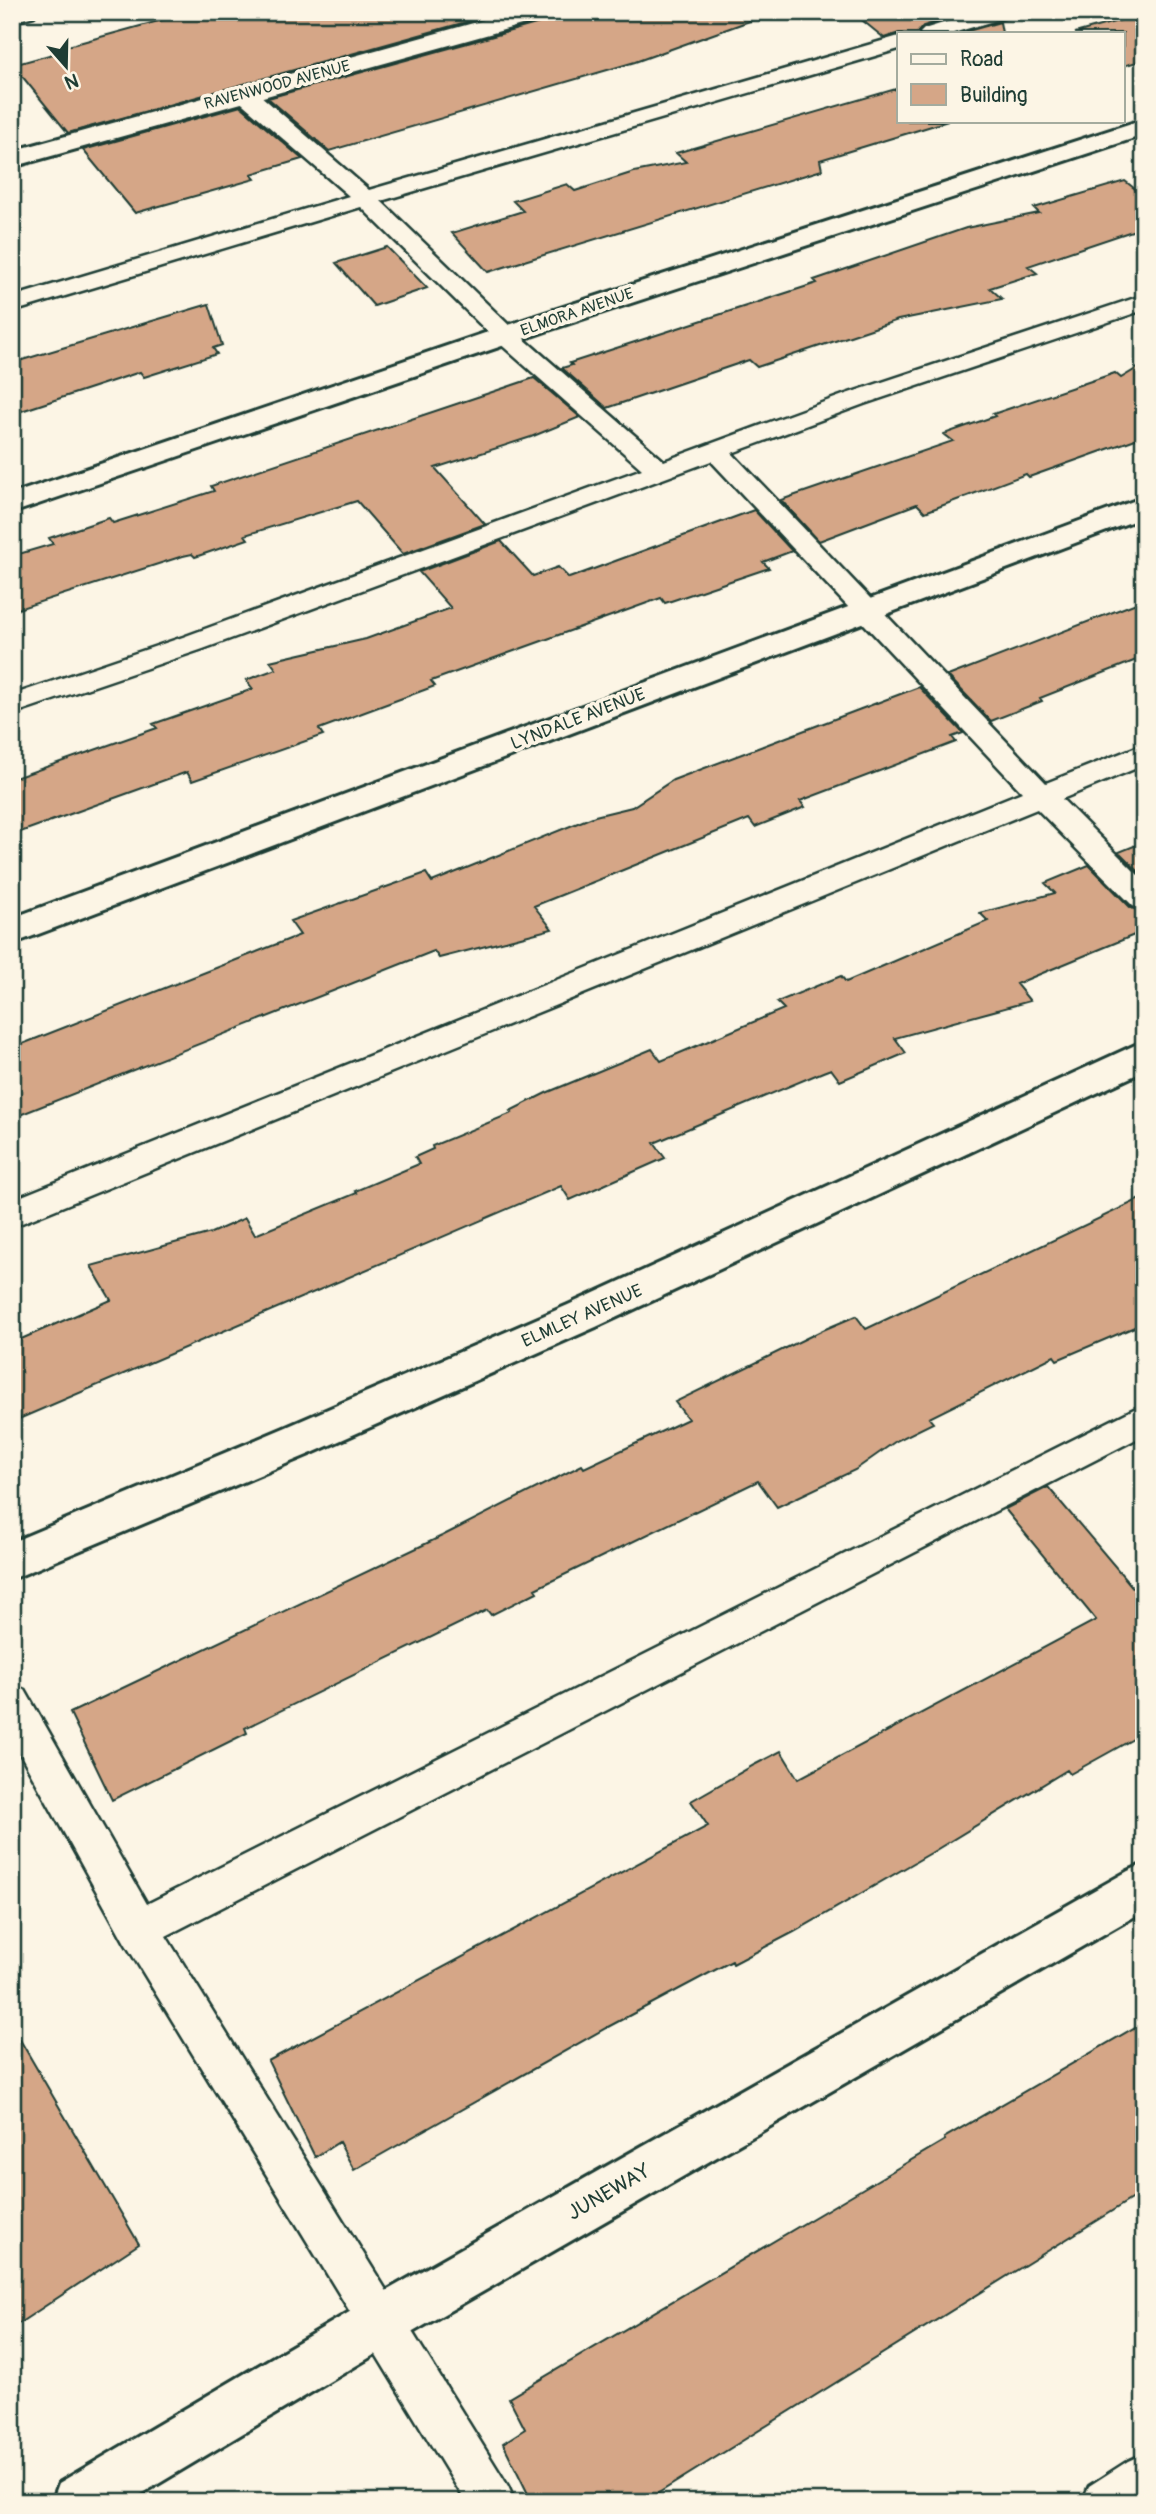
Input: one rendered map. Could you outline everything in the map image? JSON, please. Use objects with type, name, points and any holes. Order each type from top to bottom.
[{"type":"street","name":"RAVENWOOD AVENUE","points":[[12,159],[541,12]]},
{"type":"street","name":"ELMORA AVENUE","points":[[12,504],[506,336],[1144,127]]},
{"type":"street","name":"LYNDALE AVENUE","points":[[12,932],[1144,506]]},
{"type":"street","name":"ELMLEY AVENUE","points":[[12,1561],[269,1455],[606,1306],[858,1192],[1144,1055]]},
{"type":"street","name":"JUNEWAY","points":[[78,2502],[381,2322],[1144,1886]]},
{"type":"lane","points":[[12,16],[27,12]]},
{"type":"lane","points":[[933,32],[1003,12]]},
{"type":"lane","points":[[12,305],[365,198],[897,44]]},
{"type":"lane","points":[[244,93],[365,198],[506,336],[660,471]]},
{"type":"lane","points":[[12,705],[194,643],[855,399],[1144,302]]},
{"type":"lane","points":[[715,450],[1144,900]]},
{"type":"lane","points":[[12,1214],[1144,754]]},
{"type":"lane","points":[[139,1929],[1144,1418]]},
{"type":"lane","points":[[12,1702],[139,1929],[492,2502]]},
{"type":"lane","points":[[1105,2502],[1144,2477]]},
{"type":"building","points":[[191,12],[502,12],[68,133],[13,65],[60,52],[57,49]]},
{"type":"building","points":[[555,12],[754,12],[755,19],[635,62],[329,151],[268,98],[551,20]]},
{"type":"building","points":[[852,12],[969,12],[923,26],[918,32],[897,32],[884,38]]},
{"type":"building","points":[[1143,14],[1144,60],[1124,66],[1124,32],[1079,32]]},
{"type":"building","points":[[1000,22],[1002,32],[965,32]]},
{"type":"building","points":[[897,89],[897,122],[945,122],[820,160],[822,170],[488,272],[452,233],[523,211],[513,201],[567,184],[575,191],[634,172],[686,162],[676,153]]},
{"type":"building","points":[[241,106],[302,159],[251,174],[255,179],[135,213],[83,150]]},
{"type":"building","points":[[1125,181],[1139,192],[1144,191],[1144,227],[1028,266],[1037,273],[990,288],[1002,299],[898,320],[757,367],[749,360],[607,408],[562,368],[572,365],[570,363],[817,283],[814,280],[966,228],[1039,213],[1034,208]]},
{"type":"building","points":[[387,247],[427,288],[374,306],[336,263]]},
{"type":"building","points":[[209,304],[222,345],[213,348],[217,354],[144,377],[140,372],[12,414],[12,363]]},
{"type":"building","points":[[1144,364],[1144,436],[1029,477],[1026,474],[925,512],[917,504],[819,541],[781,500],[953,441],[944,434],[995,416],[993,414],[1115,373],[1121,378]]},
{"type":"building","points":[[534,378],[580,417],[531,437],[435,468],[485,524],[403,554],[357,501],[245,535],[248,539],[195,557],[192,554],[183,556],[12,611],[12,556],[53,544],[49,538],[109,518],[113,523],[214,491],[211,486]]},
{"type":"building","points":[[754,510],[792,551],[763,562],[769,568],[665,603],[661,598],[431,681],[435,686],[319,729],[323,735],[192,781],[187,772],[12,835],[12,779],[157,728],[153,724],[253,689],[246,680],[276,669],[270,661],[366,639],[451,608],[419,572],[501,541],[533,576],[558,567],[569,578]]},
{"type":"building","points":[[1144,600],[1144,657],[1040,698],[1042,701],[991,721],[948,676]]},
{"type":"building","points":[[919,687],[963,733],[952,737],[956,742],[800,801],[805,807],[755,827],[749,819],[534,906],[552,929],[439,958],[434,951],[12,1118],[12,1048],[300,935],[290,921],[426,873],[432,882],[595,816],[632,807],[673,780]]},
{"type":"building","points":[[1144,842],[1144,877],[1119,852]]},
{"type":"building","points":[[1089,865],[1131,908],[1144,912],[1144,931],[1016,984],[1030,1001],[895,1038],[906,1053],[840,1081],[831,1069],[654,1143],[665,1158],[570,1200],[561,1186],[12,1422],[12,1343],[111,1300],[91,1266],[211,1233],[245,1218],[255,1235],[419,1164],[415,1157],[433,1149],[432,1146],[512,1113],[510,1111],[546,1093],[652,1049],[661,1061],[784,1009],[777,1002],[841,976],[846,982],[988,921],[980,913],[1055,893],[1045,883]]},
{"type":"building","points":[[1144,1197],[1144,1323],[1057,1360],[1054,1356],[929,1418],[933,1423],[896,1441],[855,1470],[777,1507],[758,1481],[535,1589],[537,1592],[491,1615],[487,1610],[245,1728],[247,1733],[112,1800],[70,1713],[442,1536],[582,1465],[584,1468],[688,1419],[675,1402],[823,1330],[856,1316],[866,1329]]},
{"type":"building","points":[[1048,1487],[1140,1596],[1144,1594],[1144,1733],[1070,1774],[1067,1770],[794,1932],[733,1964],[732,1961],[606,2028],[354,2170],[339,2142],[315,2157],[268,2061],[708,1826],[691,1801],[754,1765],[781,1751],[798,1779],[1096,1620],[1005,1509]]},
{"type":"building","points":[[1144,2022],[1144,2191],[644,2502],[532,2502],[503,2443],[525,2429],[509,2398]]},
{"type":"building","points":[[12,2026],[139,2244],[12,2328]]}]
